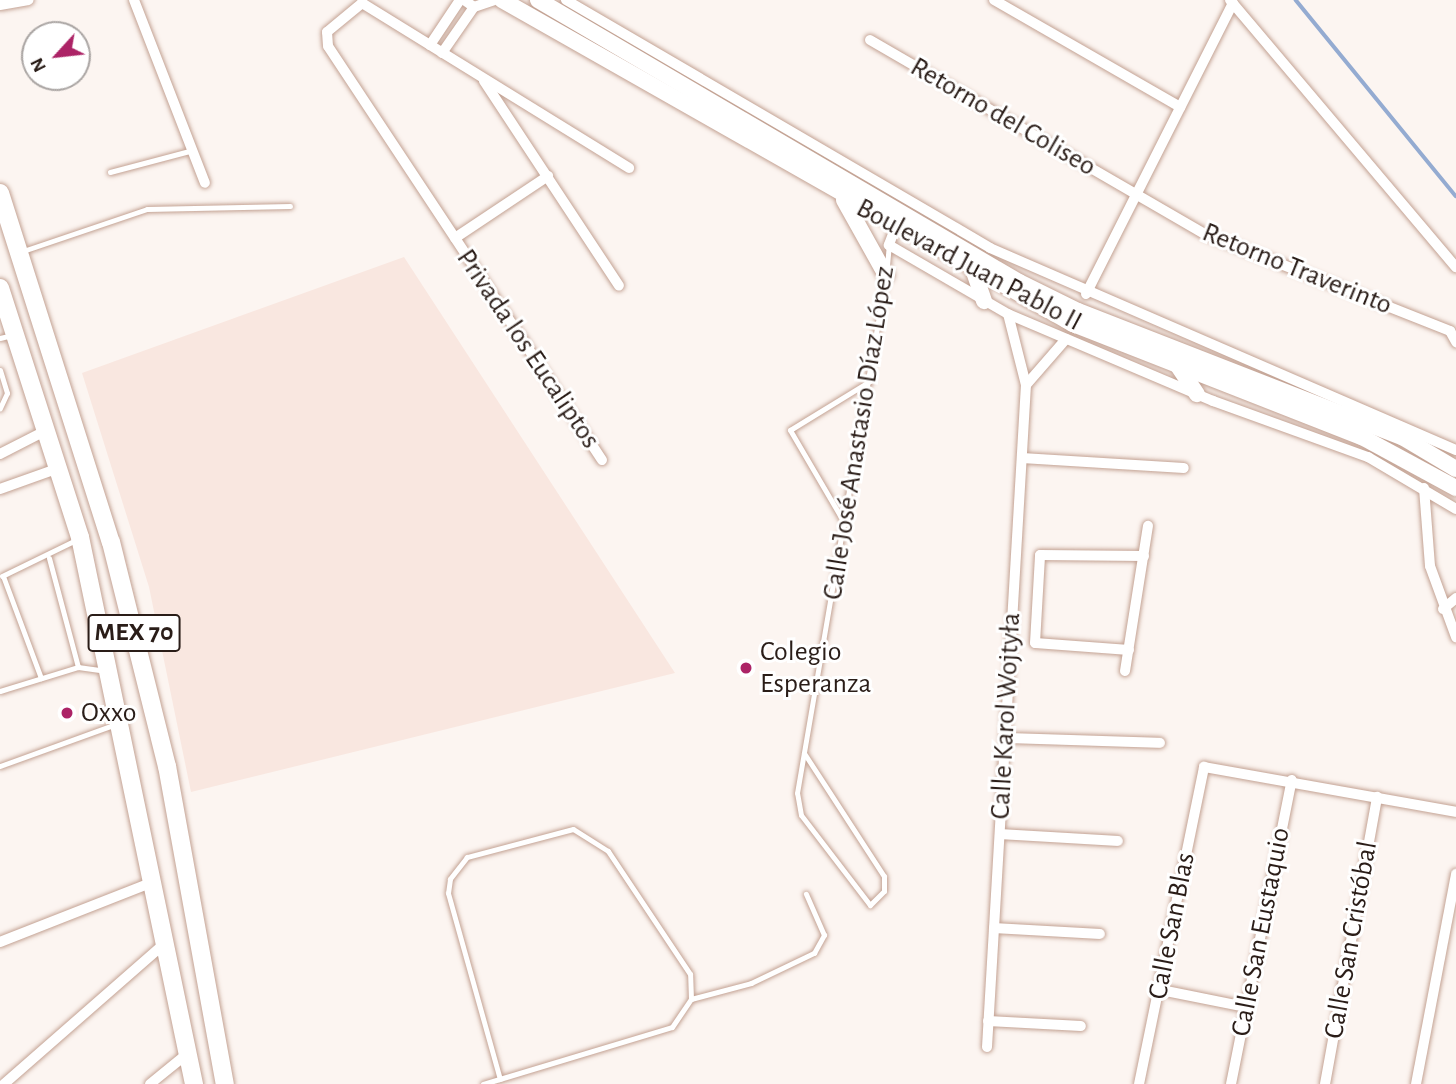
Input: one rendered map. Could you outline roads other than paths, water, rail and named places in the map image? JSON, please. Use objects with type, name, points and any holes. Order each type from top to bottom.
[{"type":"main road","name":"Boulevard Juan Pablo II","points":[[502,0],[841,195],[1078,311],[1391,433],[1456,469]]},
{"type":"main road","name":"Boulevard Juan Pablo II","points":[[538,0],[739,119],[972,269],[1073,324],[1362,437],[1456,488]]},
{"type":"main road","points":[[739,119],[766,119]]},
{"type":"main road","name":"MEX 70","points":[[0,193],[111,542],[167,766],[225,1084]]},
{"type":"main road","points":[[841,195],[886,275]]},
{"type":"main road","points":[[972,269],[984,301]]},
{"type":"main road","name":"MEX 70","points":[[1,291],[10,335],[47,430],[80,537],[122,722],[164,944],[194,1084]]},
{"type":"main road","points":[[10,335],[44,326]]},
{"type":"main road","points":[[1178,366],[1197,394]]},
{"type":"street","points":[[0,5],[29,0]]},
{"type":"street","points":[[134,0],[205,183]]},
{"type":"street","points":[[494,0],[466,2],[430,45],[629,168]]},
{"type":"street","name":"Boulevard Juan Pablo II","points":[[566,0],[990,248],[1086,294],[1456,450]]},
{"type":"street","points":[[994,0],[1181,107]]},
{"type":"street","points":[[442,52],[466,2]]},
{"type":"street","points":[[1086,294],[1232,2],[1456,267]]},
{"type":"street","name":"Privada los Eucaliptos","points":[[430,45],[362,3],[351,6],[325,39],[602,460]]},
{"type":"street","name":"Retorno del Coliseo","points":[[870,40],[1136,195]]},
{"type":"street","points":[[482,78],[619,286]]},
{"type":"street","points":[[455,238],[548,176]]},
{"type":"street","name":"Retorno Traverinto","points":[[1136,195],[1205,234],[1450,331],[1456,342]]},
{"type":"street","name":"Calle José Anastasio Díaz López","points":[[888,245],[908,199]]},
{"type":"street","points":[[888,245],[1008,314],[1197,394],[1368,457],[1456,509]]},
{"type":"street","name":"Calle Karol Wojtyła","points":[[987,1046],[1026,385],[1008,314]]},
{"type":"street","points":[[1026,385],[1066,339]]},
{"type":"street","points":[[0,454],[47,430]]},
{"type":"street","points":[[1362,437],[1368,457]]},
{"type":"street","points":[[1022,458],[1184,467]]},
{"type":"street","points":[[0,489],[59,468]]},
{"type":"street","points":[[1424,488],[1430,566],[1443,610],[1456,637]]},
{"type":"street","points":[[1125,671],[1149,526]]},
{"type":"street","points":[[1129,650],[1035,643],[1040,555],[1144,556]]},
{"type":"street","points":[[1014,585],[1038,587]]},
{"type":"street","points":[[1443,610],[1456,598]]},
{"type":"street","points":[[1013,609],[1037,610]]},
{"type":"street","points":[[1005,738],[1160,743]]},
{"type":"street","name":"Calle San Blas","points":[[1139,1084],[1161,990],[1204,768],[1292,780]]},
{"type":"street","points":[[1292,780],[1456,812]]},
{"type":"street","name":"Calle San Eustaquio","points":[[1231,1084],[1292,780]]},
{"type":"street","name":"Calle San Cristóbal","points":[[1325,1084],[1377,797]]},
{"type":"street","points":[[999,834],[1118,841]]},
{"type":"street","points":[[1416,1084],[1456,874]]},
{"type":"street","points":[[0,942],[153,883]]},
{"type":"street","points":[[994,928],[1100,934]]},
{"type":"street","points":[[4,1084],[164,944]]},
{"type":"street","points":[[1161,990],[1246,1007]]},
{"type":"street","points":[[988,1021],[1081,1026]]},
{"type":"street","points":[[150,1084],[188,1054]]},
{"type":"lane","points":[[110,172],[193,150]]},
{"type":"lane","points":[[20,252],[147,209],[290,206]]},
{"type":"lane","name":"Calle José Anastasio Díaz López","points":[[804,753],[884,876],[884,891],[870,905],[802,815],[797,793],[804,753],[845,524],[870,381],[888,245]]},
{"type":"lane","points":[[0,370],[7,393],[0,408]]},
{"type":"lane","points":[[845,524],[790,430],[870,381]]},
{"type":"lane","points":[[41,678],[1,576],[49,558],[80,537]]},
{"type":"lane","points":[[49,558],[78,667]]},
{"type":"lane","points":[[0,691],[78,667],[111,672]]},
{"type":"lane","points":[[0,766],[122,722]]},
{"type":"lane","points":[[483,1084],[500,1079],[672,1027],[691,999],[690,974],[593,836],[573,829],[467,857],[456,867],[448,893],[500,1079]]},
{"type":"lane","points":[[691,999],[751,983],[814,953],[824,935],[806,894]]},
{"type":"waterway","points":[[1296,0],[1456,196]]},
{"type":"place","name":"Colegio Esperanza","points":[[746,668]]},
{"type":"place","name":"Oxxo","points":[[67,713]]}]
